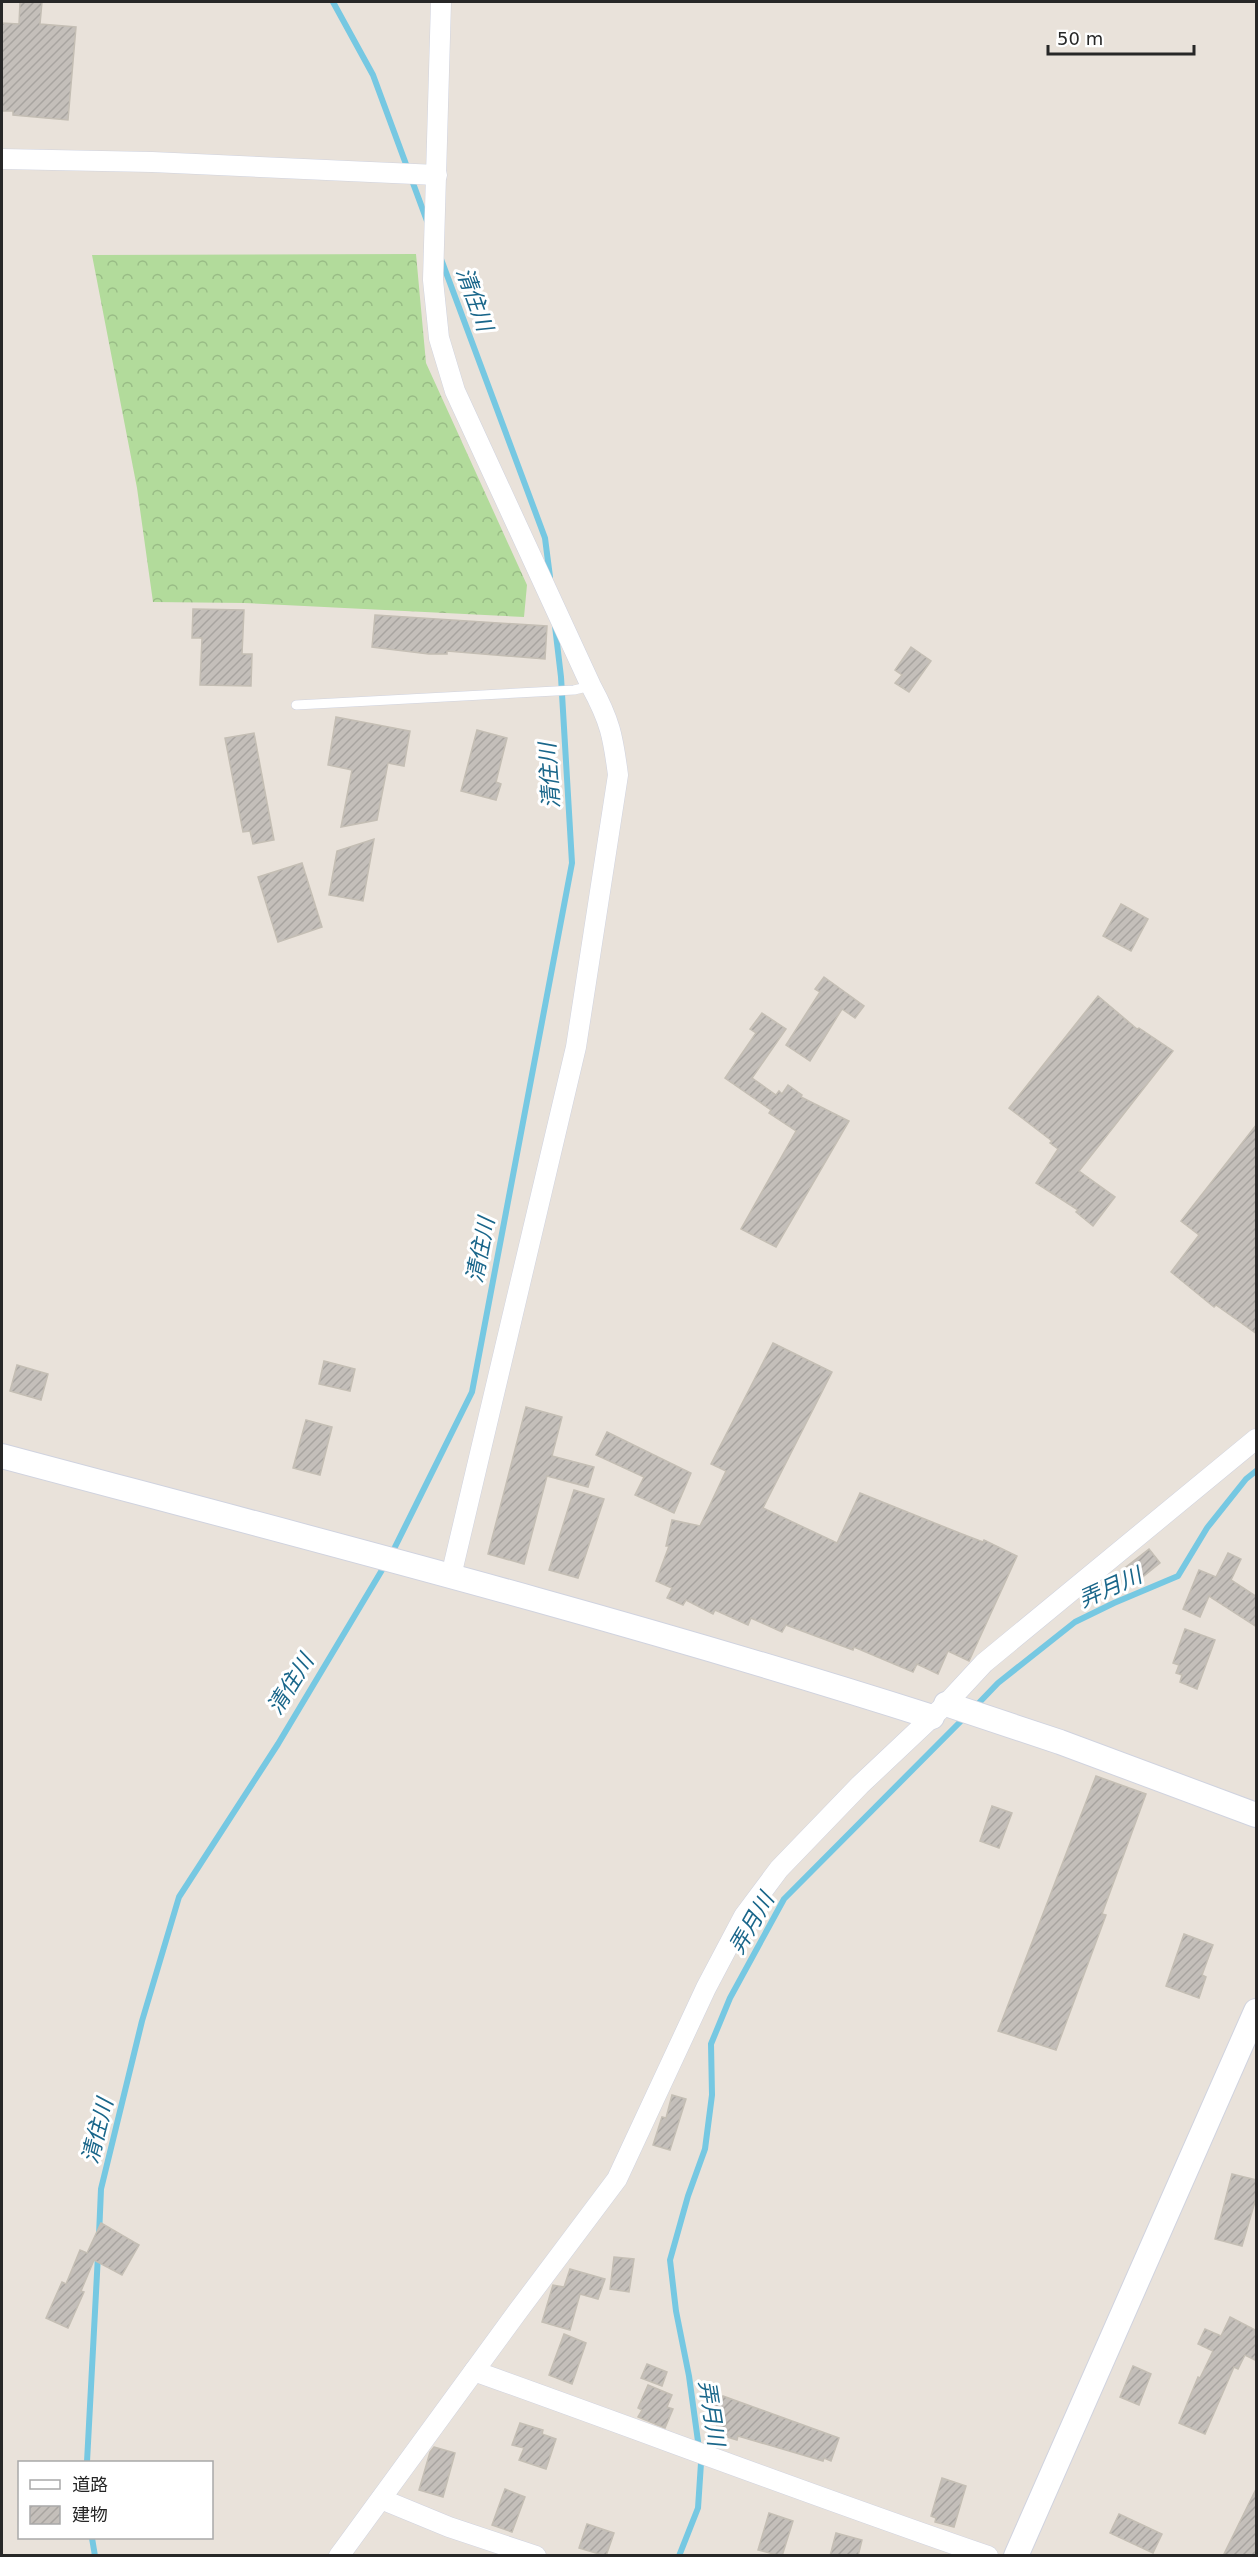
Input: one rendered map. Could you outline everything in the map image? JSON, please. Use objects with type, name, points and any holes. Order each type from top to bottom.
[{"type":"street","points":[[441,2],[433,280],[439,338],[455,391],[610,726],[618,775],[576,1047],[451,1576]]},
{"type":"street","points":[[2,159],[186,163],[437,175]]},
{"type":"street","points":[[339,2556],[617,2180],[706,1988],[744,1916],[779,1869],[860,1785],[984,1664],[1257,1439]]},
{"type":"street","points":[[2,1456],[451,1576],[855,1692],[939,1710],[1060,1742],[1257,1815]]},
{"type":"street","points":[[1016,2556],[1257,2011]]},
{"type":"street","points":[[474,2371],[988,2556]]},
{"type":"street","points":[[381,2499],[448,2527],[536,2556]]},
{"type":"lane","points":[[296,705],[574,690],[591,686]]},
{"type":"green space","points":[[416,254],[426,363],[527,585],[524,617],[244,603],[153,602],[137,488],[92,255]]},
{"type":"building","points":[[20,2],[42,2],[40,24],[76,27],[68,120],[13,115],[13,111],[2,111],[2,23],[19,24]]},
{"type":"building","points":[[193,609],[244,610],[242,654],[252,654],[251,686],[200,685],[202,638],[192,638]]},
{"type":"building","points":[[375,615],[547,626],[545,659],[447,651],[447,654],[429,654],[372,647]]},
{"type":"building","points":[[911,647],[931,661],[909,692],[895,683],[902,675],[895,670]]},
{"type":"building","points":[[336,717],[410,731],[404,766],[388,763],[377,820],[341,827],[352,770],[328,765]]},
{"type":"building","points":[[477,730],[507,738],[496,782],[501,784],[496,800],[461,791]]},
{"type":"building","points":[[254,733],[274,840],[253,844],[250,831],[243,832],[225,738]]},
{"type":"building","points":[[374,839],[363,901],[329,895],[337,851]]},
{"type":"building","points":[[302,863],[322,927],[278,942],[258,877]]},
{"type":"building","points":[[1121,904],[1148,919],[1131,951],[1103,936]]},
{"type":"building","points":[[824,977],[864,1006],[855,1018],[842,1009],[810,1061],[786,1045],[820,992],[815,989]]},
{"type":"building","points":[[1098,996],[1137,1029],[1139,1028],[1173,1051],[1079,1171],[1115,1197],[1093,1226],[1076,1212],[1078,1210],[1036,1183],[1058,1149],[1050,1143],[1052,1141],[1009,1108]]},
{"type":"building","points":[[762,1013],[786,1029],[752,1078],[776,1095],[779,1091],[782,1094],[788,1085],[802,1095],[801,1097],[849,1121],[776,1247],[741,1229],[796,1131],[769,1113],[771,1110],[725,1078],[756,1033],[750,1029]]},
{"type":"building","points":[[1257,1124],[1257,1334],[1216,1305],[1214,1307],[1171,1272],[1199,1235],[1181,1221]]},
{"type":"building","points":[[773,1343],[832,1372],[763,1508],[837,1543],[860,1493],[983,1542],[984,1540],[1017,1556],[969,1661],[948,1651],[938,1674],[917,1664],[913,1672],[854,1647],[853,1650],[786,1625],[782,1632],[751,1618],[748,1625],[715,1610],[713,1614],[686,1600],[683,1605],[667,1598],[672,1588],[656,1581],[669,1546],[666,1546],[672,1520],[700,1526],[726,1471],[711,1464]]},
{"type":"building","points":[[324,1361],[355,1369],[350,1391],[319,1384]]},
{"type":"building","points":[[17,1365],[48,1374],[41,1400],[10,1391]]},
{"type":"building","points":[[526,1407],[562,1417],[552,1456],[594,1467],[588,1487],[547,1476],[524,1564],[488,1554]]},
{"type":"building","points":[[306,1420],[332,1427],[320,1475],[293,1468]]},
{"type":"building","points":[[607,1432],[691,1473],[674,1513],[635,1495],[644,1477],[596,1455]]},
{"type":"building","points":[[574,1490],[604,1499],[578,1578],[549,1570]]},
{"type":"building","points":[[1149,1549],[1160,1563],[1134,1584],[1122,1570]]},
{"type":"building","points":[[1228,1553],[1241,1559],[1231,1580],[1257,1597],[1257,1627],[1209,1596],[1200,1617],[1183,1609],[1199,1570],[1216,1577]]},
{"type":"building","points":[[1185,1629],[1215,1640],[1197,1689],[1180,1682],[1182,1675],[1176,1673],[1179,1665],[1173,1663]]},
{"type":"building","points":[[1096,1776],[1146,1794],[1102,1914],[1106,1915],[1056,2050],[998,2031]]},
{"type":"building","points":[[992,1806],[1012,1813],[999,1848],[980,1841]]},
{"type":"building","points":[[1184,1934],[1213,1945],[1202,1975],[1206,1977],[1199,1998],[1166,1986]]},
{"type":"building","points":[[672,2095],[686,2099],[670,2150],[653,2145],[662,2117],[666,2118]]},
{"type":"building","points":[[1232,2174],[1257,2180],[1257,2195],[1242,2246],[1215,2239]]},
{"type":"building","points":[[101,2223],[139,2245],[122,2275],[94,2260],[81,2291],[84,2292],[68,2328],[46,2318],[62,2282],[66,2284],[80,2250],[87,2253]]},
{"type":"building","points":[[614,2257],[634,2259],[629,2292],[610,2289]]},
{"type":"building","points":[[570,2269],[605,2279],[598,2299],[580,2294],[570,2330],[542,2322],[553,2285],[564,2287]]},
{"type":"building","points":[[1230,2317],[1257,2331],[1257,2361],[1245,2355],[1238,2369],[1234,2367],[1205,2434],[1179,2423],[1198,2377],[1200,2378],[1213,2351],[1198,2344],[1205,2329],[1221,2336]]},
{"type":"building","points":[[564,2334],[586,2343],[572,2384],[549,2375]]},
{"type":"building","points":[[647,2364],[667,2372],[662,2386],[641,2378]]},
{"type":"building","points":[[1133,2366],[1151,2374],[1139,2405],[1120,2397]]},
{"type":"building","points":[[648,2385],[672,2395],[667,2407],[673,2409],[665,2428],[638,2417],[642,2410],[638,2408]]},
{"type":"building","points":[[723,2396],[839,2438],[831,2461],[824,2458],[823,2461],[738,2436],[737,2440],[714,2433],[719,2419],[711,2416],[716,2401],[721,2403]]},
{"type":"building","points":[[520,2423],[543,2430],[542,2434],[556,2439],[546,2469],[519,2460],[524,2448],[512,2445]]},
{"type":"building","points":[[434,2447],[455,2453],[443,2497],[419,2490],[430,2452]]},
{"type":"building","points":[[942,2478],[966,2486],[954,2527],[935,2522],[936,2518],[931,2516]]},
{"type":"building","points":[[1257,2487],[1257,2556],[1223,2556]]},
{"type":"building","points":[[505,2489],[525,2497],[512,2532],[492,2525]]},
{"type":"building","points":[[769,2513],[793,2521],[782,2556],[758,2550]]},
{"type":"building","points":[[1119,2514],[1162,2534],[1153,2553],[1110,2533]]},
{"type":"building","points":[[587,2524],[614,2533],[606,2556],[579,2548]]},
{"type":"building","points":[[836,2533],[862,2540],[858,2556],[830,2556]]},
{"type":"waterway","name":"清住川","points":[[333,2],[373,75],[427,221]]},
{"type":"waterway","name":"清住川","points":[[441,259],[545,538],[550,577]]},
{"type":"waterway","name":"清住川","points":[[392,1553],[472,1392],[572,863],[561,677],[555,626]]},
{"type":"waterway","name":"弄月川","points":[[974,1708],[998,1683],[1075,1622],[1178,1576],[1207,1528],[1246,1479],[1256,1471]]},
{"type":"waterway","name":"清住川","points":[[99,2235],[101,2189],[142,2021],[179,1897],[278,1744],[385,1565]]},
{"type":"waterway","name":"弄月川","points":[[679,2556],[698,2508],[701,2463],[670,2260],[688,2196],[705,2149],[712,2095],[711,2044],[730,1998],[784,1899],[965,1717]]},
{"type":"waterway","name":"清住川","points":[[87,2461],[98,2255]]},
{"type":"waterway","name":"清住川","points":[[92,2539],[95,2556]]}]
